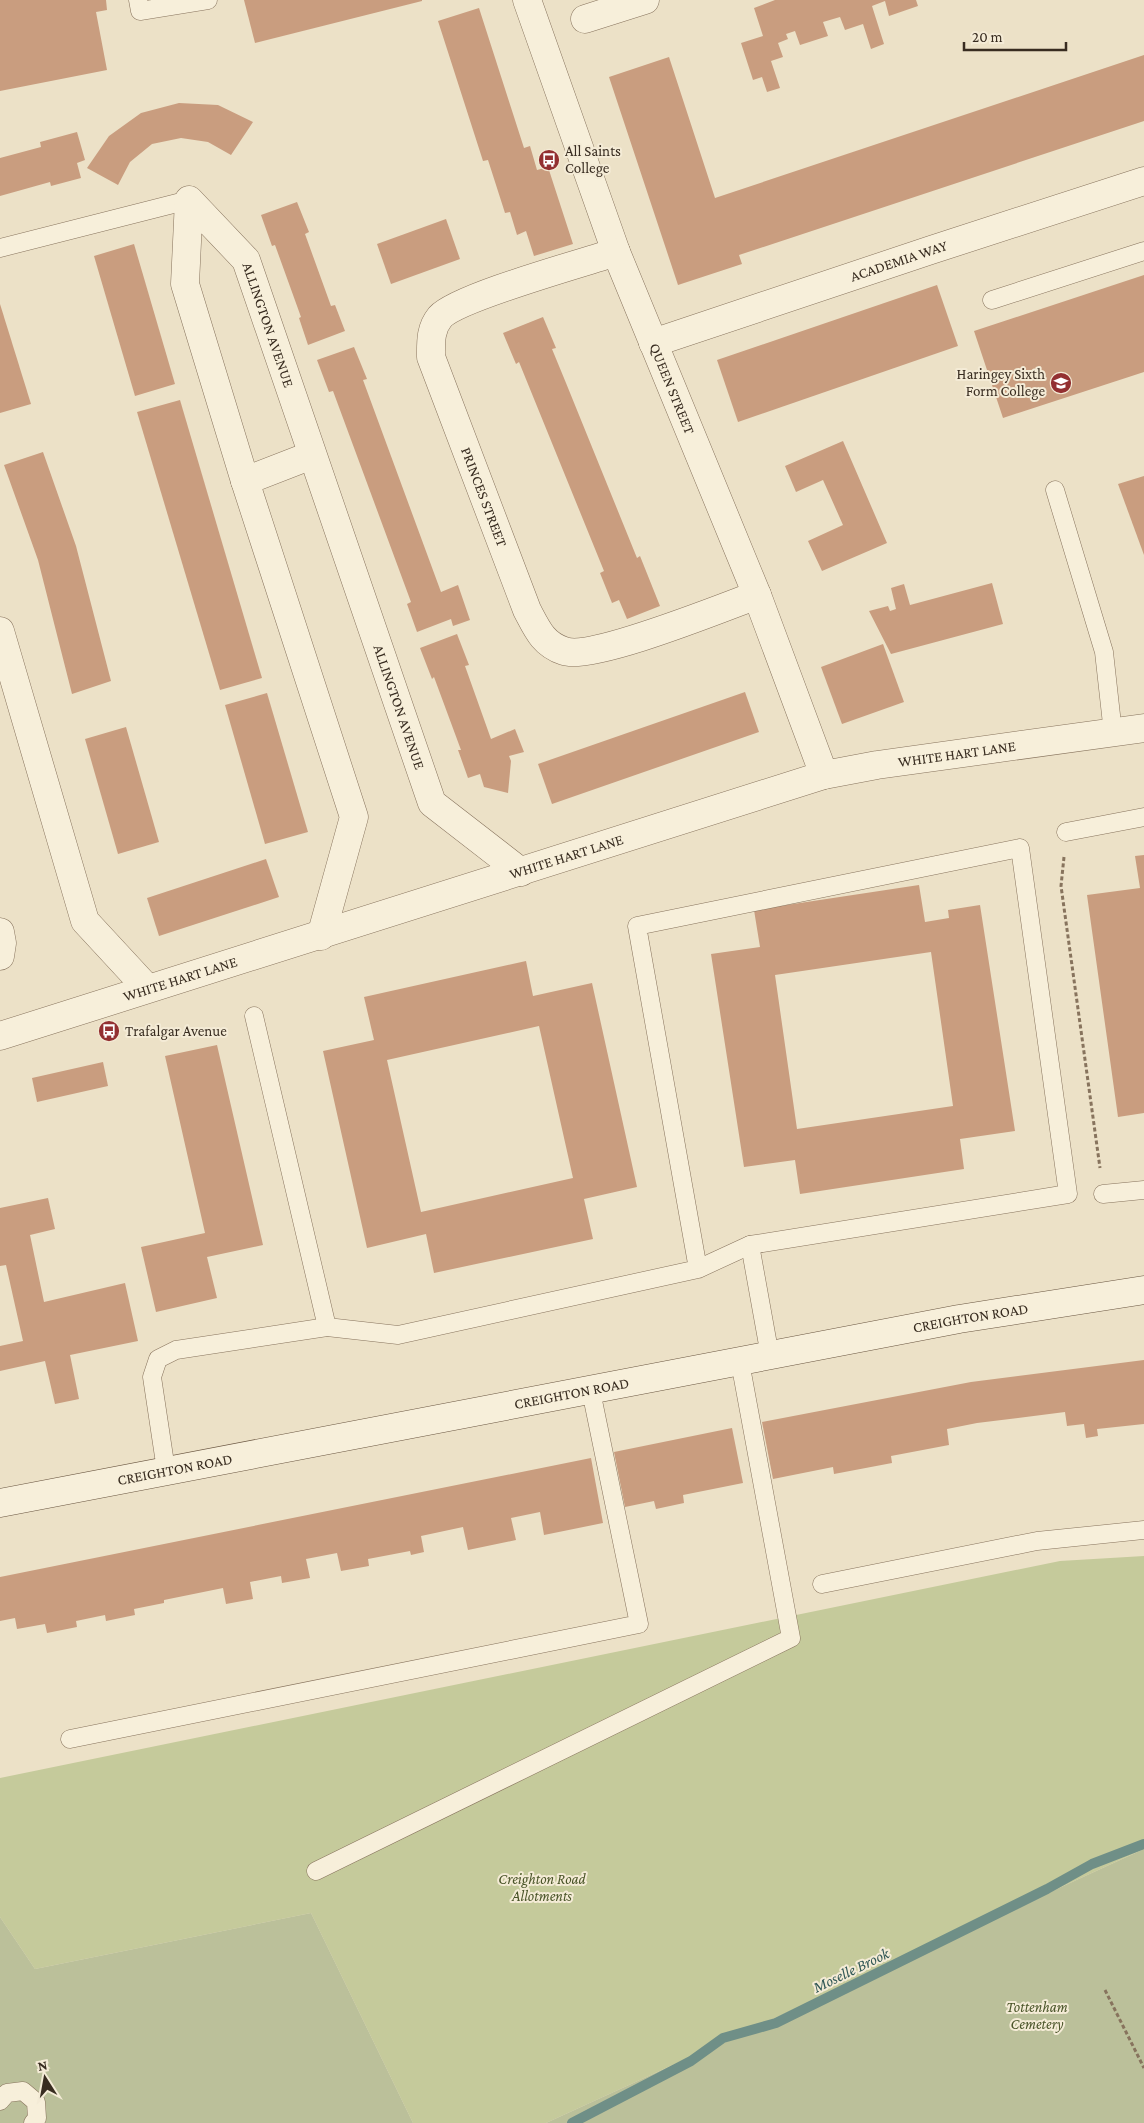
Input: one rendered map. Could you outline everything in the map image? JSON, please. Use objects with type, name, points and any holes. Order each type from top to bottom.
[{"type":"street","name":"QUEEN STREET","points":[[527,0],[616,252],[757,596],[824,775]]},
{"type":"street","points":[[585,19],[645,0]]},
{"type":"street","name":"ACADEMIA WAY","points":[[653,343],[930,250],[1144,182]]},
{"type":"street","points":[[189,200],[185,284],[245,481],[354,817],[321,936]]},
{"type":"street","name":"ALLINGTON AVENUE","points":[[189,200],[246,260],[432,803],[520,872]]},
{"type":"street","name":"PRINCES STREET","points":[[616,252],[464,302],[440,316],[432,330],[431,357],[527,610],[541,638],[565,652],[607,649],[757,596]]},
{"type":"street","points":[[245,481],[312,455]]},
{"type":"street","points":[[0,631],[85,922],[147,988]]},
{"type":"street","name":"WHITE HART LANE","points":[[0,1036],[147,988],[321,936],[824,775],[878,765],[1144,728]]},
{"type":"street","points":[[0,932],[2,943],[0,956]]},
{"type":"street","name":"CREIGHTON ROAD","points":[[0,1503],[959,1319],[1144,1290]]},
{"type":"lane","points":[[138,0],[140,11],[208,0]]},
{"type":"lane","points":[[0,248],[189,200]]},
{"type":"lane","points":[[992,300],[1144,251]]},
{"type":"lane","points":[[1055,490],[1104,652],[1113,733]]},
{"type":"lane","points":[[1066,832],[1144,817]]},
{"type":"lane","points":[[166,1470],[152,1377],[158,1359],[176,1350],[327,1326],[398,1335],[698,1269],[750,1245],[1068,1194],[1020,848],[637,926],[698,1269]]},
{"type":"lane","points":[[254,1016],[327,1326]]},
{"type":"lane","points":[[1103,1194],[1144,1190]]},
{"type":"lane","points":[[750,1245],[770,1356]]},
{"type":"lane","points":[[316,1871],[791,1638],[740,1362]]},
{"type":"lane","points":[[70,1739],[639,1624],[591,1391]]},
{"type":"lane","points":[[822,1584],[1037,1541],[1144,1530]]},
{"type":"lane","points":[[0,2101],[7,2093],[24,2090],[36,2102],[37,2118],[33,2123]]},
{"type":"path","points":[[1066,832],[1061,886],[1103,1194]]},
{"type":"path","points":[[1105,1990],[1144,2068]]},
{"type":"green space","name":"Creighton Road Allotments","points":[[1144,1556],[1144,1849],[546,2123],[413,2123],[311,1913],[35,1969],[0,1917],[0,1778],[1060,1561]]},
{"type":"green space","name":"Tottenham Cemetery","points":[[1144,1849],[1144,2123],[546,2123]]},
{"type":"green space","points":[[311,1913],[413,2123],[0,2123],[0,1917],[35,1969]]},
{"type":"building","points":[[0,0],[106,0],[107,10],[96,12],[107,70],[0,91]]},
{"type":"building","points":[[244,0],[422,0],[422,1],[255,43]]},
{"type":"building","points":[[775,0],[916,0],[918,6],[889,16],[885,1],[872,6],[884,44],[871,49],[863,24],[845,30],[840,17],[823,22],[828,36],[800,45],[795,31],[786,34],[788,39],[778,43],[783,57],[771,61],[780,88],[767,92],[762,77],[753,80],[741,43],[763,36],[754,8]]},
{"type":"building","points":[[479,8],[524,148],[530,146],[537,170],[548,167],[573,244],[534,256],[526,231],[517,235],[510,212],[505,213],[488,160],[483,161],[438,21]]},
{"type":"building","points":[[1144,55],[1144,121],[739,255],[742,264],[678,285],[609,77],[669,57],[715,198]]},
{"type":"building","points":[[179,103],[218,105],[253,122],[231,155],[208,142],[181,138],[152,144],[130,162],[118,185],[87,168],[109,136],[141,113]]},
{"type":"building","points":[[77,132],[85,160],[77,163],[81,178],[51,186],[50,182],[0,196],[0,158],[41,147],[40,142]]},
{"type":"building","points":[[297,202],[309,232],[305,234],[331,306],[335,305],[345,331],[308,345],[299,318],[301,317],[275,245],[272,246],[261,215]]},
{"type":"building","points":[[446,219],[460,259],[391,284],[377,244]]},
{"type":"building","points":[[134,244],[175,384],[135,396],[94,256]]},
{"type":"building","points":[[1144,275],[1144,372],[1003,418],[974,331]]},
{"type":"building","points":[[937,285],[958,346],[738,422],[717,360]]},
{"type":"building","points":[[0,304],[31,404],[0,413]]},
{"type":"building","points":[[543,317],[556,348],[552,349],[637,558],[640,556],[660,606],[627,619],[619,600],[612,603],[600,573],[604,571],[519,362],[516,364],[503,333]]},
{"type":"building","points":[[354,347],[367,379],[363,380],[441,592],[458,585],[470,620],[453,626],[451,619],[417,632],[407,604],[411,602],[333,391],[329,392],[317,360]]},
{"type":"building","points":[[180,400],[262,678],[220,690],[137,412]]},
{"type":"building","points":[[843,441],[887,543],[822,571],[808,541],[843,525],[823,480],[796,492],[785,466]]},
{"type":"building","points":[[43,452],[76,546],[111,681],[72,694],[38,560],[4,465]]},
{"type":"building","points":[[1144,476],[1144,555],[1118,484]]},
{"type":"building","points":[[992,583],[1003,624],[891,654],[869,611],[888,606],[890,611],[896,609],[891,588],[904,584],[910,605]]},
{"type":"building","points":[[457,634],[469,665],[465,666],[491,739],[515,729],[524,752],[509,756],[511,761],[508,793],[484,787],[480,774],[468,778],[458,750],[461,750],[434,677],[432,679],[420,648]]},
{"type":"building","points":[[883,644],[904,702],[842,724],[821,667]]},
{"type":"building","points":[[745,692],[759,732],[552,804],[538,764]]},
{"type":"building","points":[[267,693],[308,832],[265,844],[225,705]]},
{"type":"building","points":[[126,727],[159,842],[118,854],[85,739]]},
{"type":"building","points":[[1144,855],[1144,1113],[1118,1117],[1087,895],[1140,888],[1135,856]]},
{"type":"building","points":[[266,859],[279,897],[159,936],[147,898]]},
{"type":"building","points":[[919,885],[925,922],[949,918],[948,910],[980,905],[1015,1131],[960,1139],[964,1169],[800,1194],[795,1160],[744,1167],[711,954],[760,947],[754,910]],"holes":[[[931,952],[953,1106],[797,1129],[775,975]]]},
{"type":"building","points":[[526,961],[533,996],[592,983],[637,1187],[584,1199],[593,1239],[434,1273],[426,1234],[367,1248],[323,1051],[374,1040],[364,997]],"holes":[[[539,1026],[573,1178],[421,1212],[387,1060]]]},
{"type":"building","points":[[217,1045],[263,1245],[207,1257],[217,1298],[156,1312],[141,1247],[205,1233],[165,1056]]},
{"type":"building","points":[[103,1062],[108,1086],[37,1102],[32,1078]]},
{"type":"building","points":[[48,1198],[55,1229],[30,1235],[44,1302],[125,1283],[138,1341],[70,1355],[79,1399],[55,1404],[45,1361],[0,1371],[0,1346],[23,1341],[6,1265],[0,1266],[0,1208]]},
{"type":"building","points":[[1144,1360],[1144,1424],[1097,1429],[1098,1436],[1086,1438],[1084,1424],[1067,1426],[1065,1412],[977,1423],[947,1429],[949,1445],[891,1456],[892,1463],[834,1474],[833,1467],[773,1479],[762,1422],[971,1382]]},
{"type":"building","points":[[732,1428],[743,1483],[683,1495],[684,1503],[656,1509],[654,1501],[625,1507],[614,1452]]},
{"type":"building","points":[[591,1458],[603,1523],[544,1535],[540,1512],[511,1518],[516,1540],[468,1550],[463,1527],[421,1536],[424,1552],[411,1555],[410,1551],[368,1559],[369,1566],[341,1571],[337,1553],[306,1559],[310,1578],[282,1583],[281,1576],[250,1582],[253,1599],[226,1604],[223,1588],[164,1600],[164,1603],[134,1609],[135,1615],[106,1621],[105,1615],[76,1621],[77,1627],[47,1633],[45,1624],[17,1629],[15,1618],[0,1621],[0,1577]]},
{"type":"waterway","name":"Moselle Brook","points":[[572,2123],[691,2061],[723,2038],[776,2023],[1047,1889],[1092,1864],[1144,1844]]},
{"type":"place","name":"All Saints College","points":[[549,160]]},
{"type":"place","name":"Haringey Sixth Form College","points":[[1061,383]]},
{"type":"place","name":"Trafalgar Avenue","points":[[109,1031]]}]
